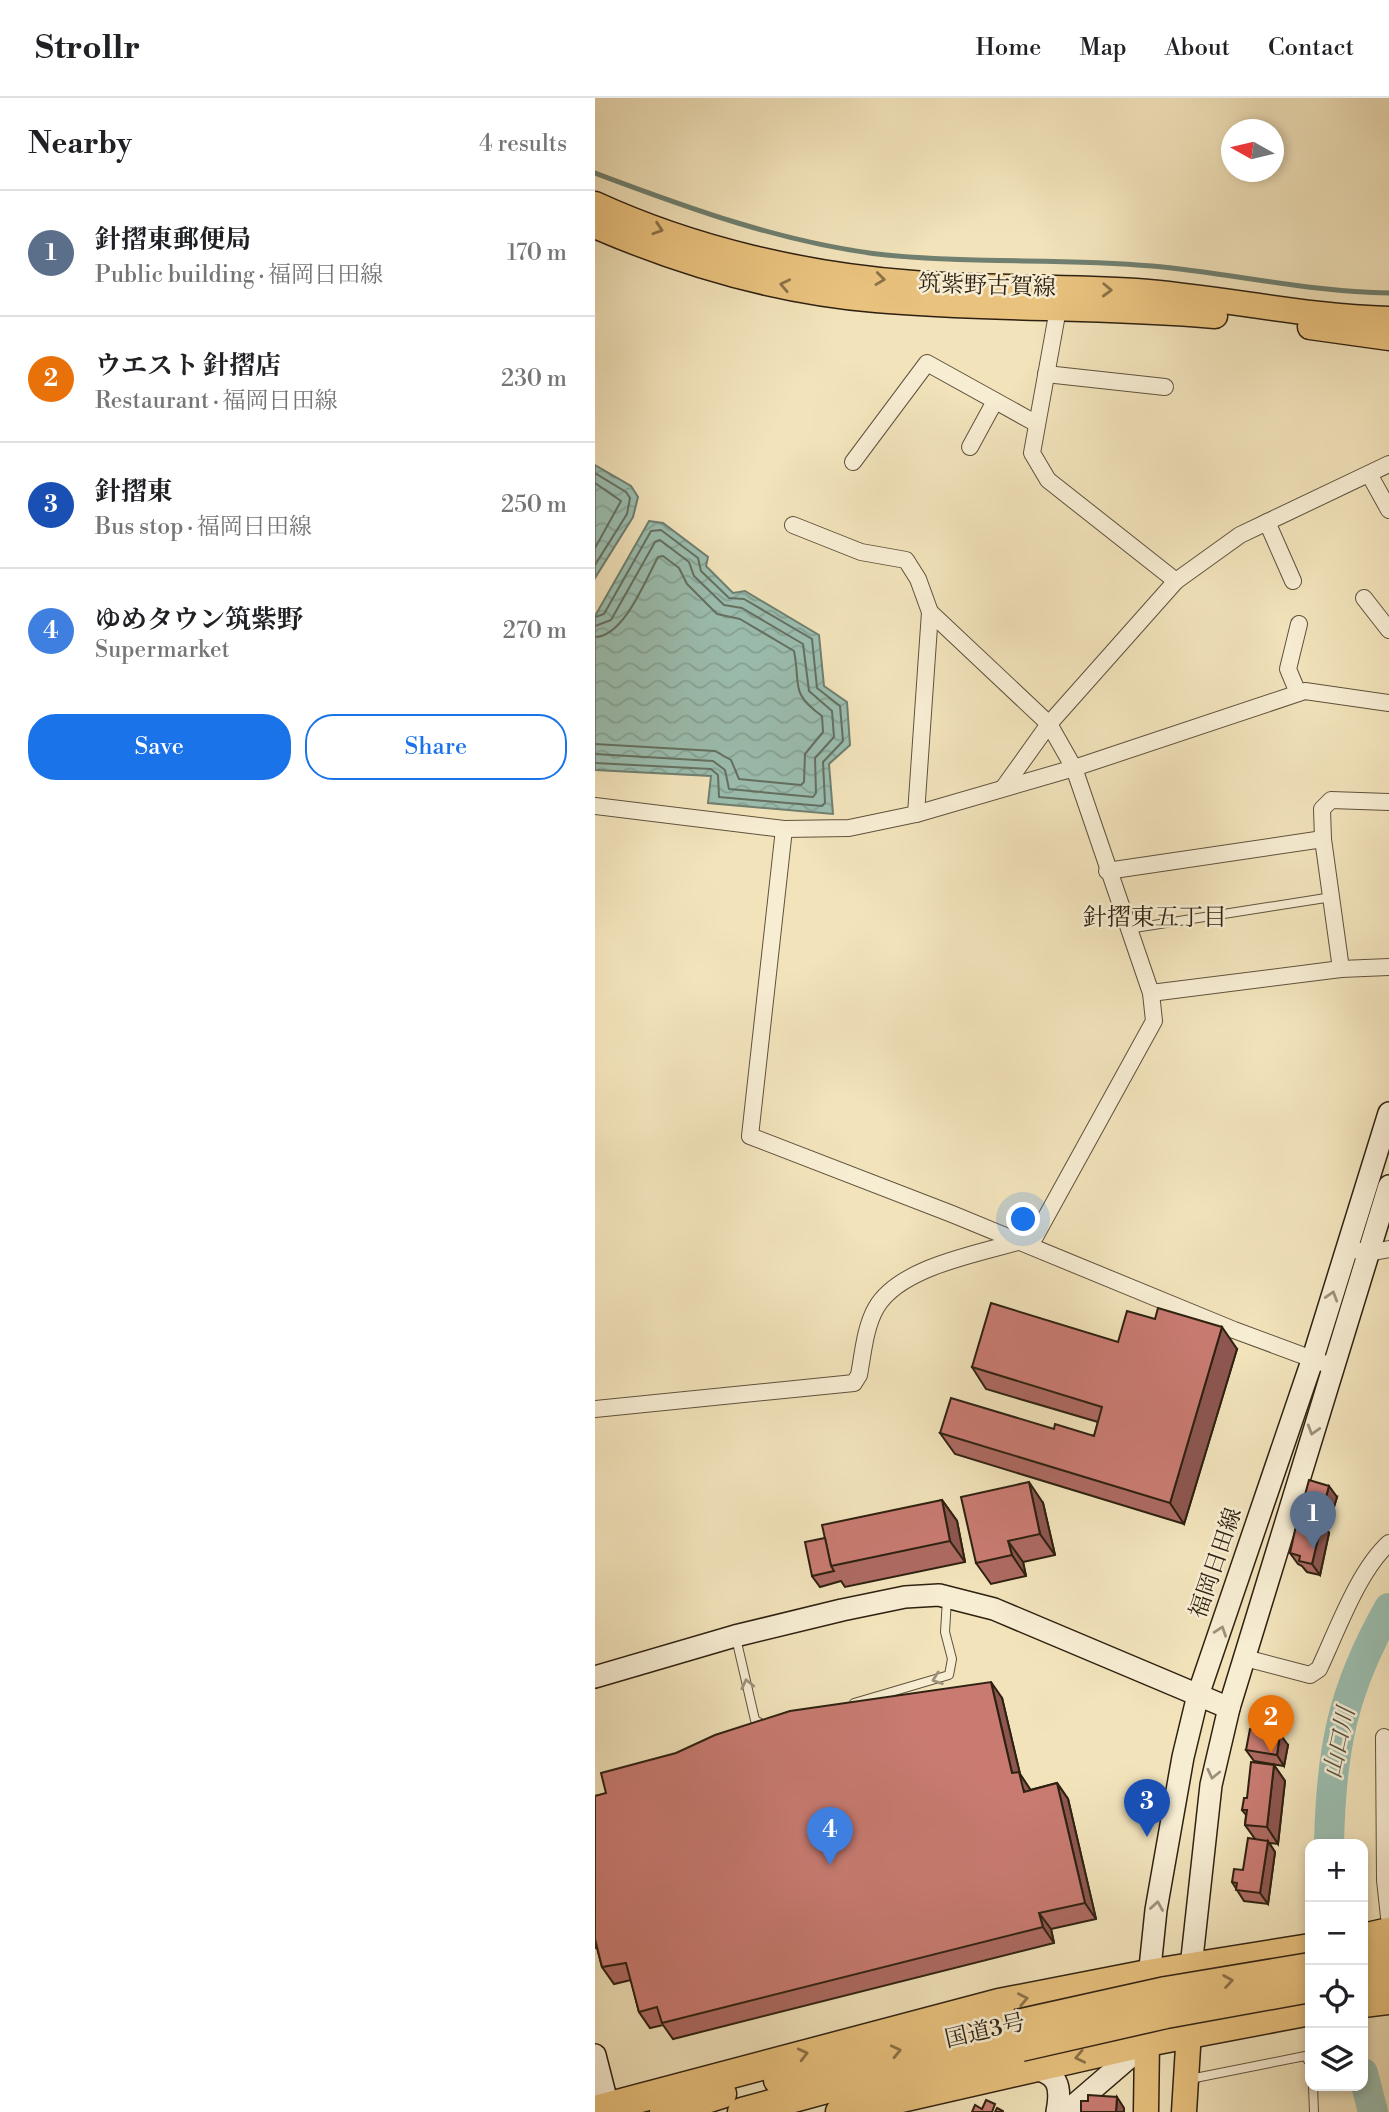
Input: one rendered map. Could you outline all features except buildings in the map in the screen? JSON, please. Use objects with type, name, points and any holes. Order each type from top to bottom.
[{"type":"highway","points":[[1368,1954],[1382,1936]]},
{"type":"highway","points":[[602,2108],[999,2003],[1191,1967],[1305,1954]]},
{"type":"highway","name":"国道3号","points":[[664,2112],[733,2091],[1022,2046],[1166,1991],[1305,1955]]},
{"type":"highway","points":[[1368,1984],[1382,1995]]},
{"type":"highway","name":"国道3号","points":[[742,2112],[867,2078],[1166,2014],[1305,1989]]},
{"type":"highway","points":[[840,2112],[1022,2046],[1147,2042],[1305,2012]]},
{"type":"main road","name":"筑紫野古賀線","points":[[595,204],[686,239],[771,262],[843,275],[913,283],[1136,291],[1389,319]]},
{"type":"main road","name":"筑紫野古賀線","points":[[595,226],[658,252],[807,290],[874,300],[1160,311],[1277,322],[1389,338]]},
{"type":"main road","name":"福岡日田線","points":[[1147,2042],[1148,1974],[1156,1910],[1183,1757],[1198,1695],[1322,1363],[1358,1250],[1389,1113]]},
{"type":"main road","name":"福岡日田線","points":[[1358,1250],[1389,1186]]},
{"type":"main road","name":"福岡日田線","points":[[1066,2112],[1147,2042],[1175,2005],[1191,1967],[1211,1785],[1229,1708],[1245,1658],[1322,1363]]},
{"type":"main road","points":[[595,1678],[735,1636],[905,1597],[947,1596],[994,1609],[1229,1708]]},
{"type":"main road","points":[[1184,2112],[1188,2080],[1191,1967]]},
{"type":"main road","points":[[1146,2112],[1147,2042]]},
{"type":"main road","points":[[1022,2046],[1055,2079],[1060,2092],[1057,2112]]},
{"type":"main road","points":[[595,2055],[602,2108]]},
{"type":"street","points":[[1058,309],[1032,453],[1048,480],[1176,581]]},
{"type":"street","points":[[853,462],[927,363],[1037,424]]},
{"type":"street","points":[[1047,374],[1165,387]]},
{"type":"street","points":[[970,447],[995,401]]},
{"type":"street","points":[[1004,787],[1049,724],[1176,581],[1240,535],[1389,464]]},
{"type":"street","points":[[1369,474],[1389,510]]},
{"type":"street","points":[[1267,522],[1293,581]]},
{"type":"street","points":[[793,526],[861,552],[906,560],[918,579],[930,612],[916,814]]},
{"type":"street","points":[[1364,598],[1389,630]]},
{"type":"street","points":[[595,1409],[854,1383],[859,1375],[871,1318],[888,1293],[918,1273],[1035,1237],[1154,1021],[1151,993],[1107,871],[1074,768],[1049,724],[930,612]]},
{"type":"street","points":[[1298,693],[1288,669],[1299,624]]},
{"type":"street","points":[[595,806],[784,829],[849,828],[916,814],[1074,768],[1305,691],[1387,698]]},
{"type":"street","points":[[1341,970],[1323,839],[1322,808],[1331,800],[1389,802]]},
{"type":"street","points":[[784,829],[750,1136],[1322,1363]]},
{"type":"street","points":[[1107,871],[1323,839]]},
{"type":"street","points":[[1151,993],[1341,970],[1389,967]]},
{"type":"street","points":[[1358,1250],[1389,1249]]},
{"type":"street","points":[[1245,1658],[1310,1675],[1319,1670],[1348,1606],[1380,1551],[1389,1543]]},
{"type":"street","points":[[1382,1936],[1387,1808],[1384,1737]]},
{"type":"lane","points":[[1128,929],[1332,897]]},
{"type":"lane","points":[[850,1704],[949,1675],[951,1659],[944,1625],[947,1596]]},
{"type":"lane","points":[[735,1636],[755,1720],[758,1724],[770,1726]]},
{"type":"lane","points":[[1188,2080],[1305,2056]]},
{"type":"lane","points":[[1313,2091],[1314,2112]]},
{"type":"water","points":[[595,465],[631,486],[638,497],[633,517],[595,578]]},
{"type":"water","points":[[649,521],[663,523],[708,557],[706,566],[733,593],[745,591],[819,635],[824,686],[847,702],[850,745],[829,764],[833,814],[708,803],[711,776],[595,770],[595,616]]},
{"type":"waterway","points":[[595,173],[738,223],[849,250],[919,258],[1152,266],[1300,286],[1389,293]]},
{"type":"waterway","name":"山口川","points":[[1329,1839],[1336,1750],[1342,1722],[1360,1667],[1389,1608]]},
{"type":"waterway","name":"山口川","points":[[1368,2091],[1373,2112]]},
{"type":"place","name":"針摺東郵便局","points":[[1313,1549]]},
{"type":"place","name":"ウエスト 針摺店","points":[[1271,1753]]},
{"type":"place","name":"針摺東","points":[[1147,1837]]},
{"type":"place","name":"ゆめタウン筑紫野","points":[[830,1865]]},
{"type":"district","name":"針摺東五丁目","points":[[1155,918]]}]
